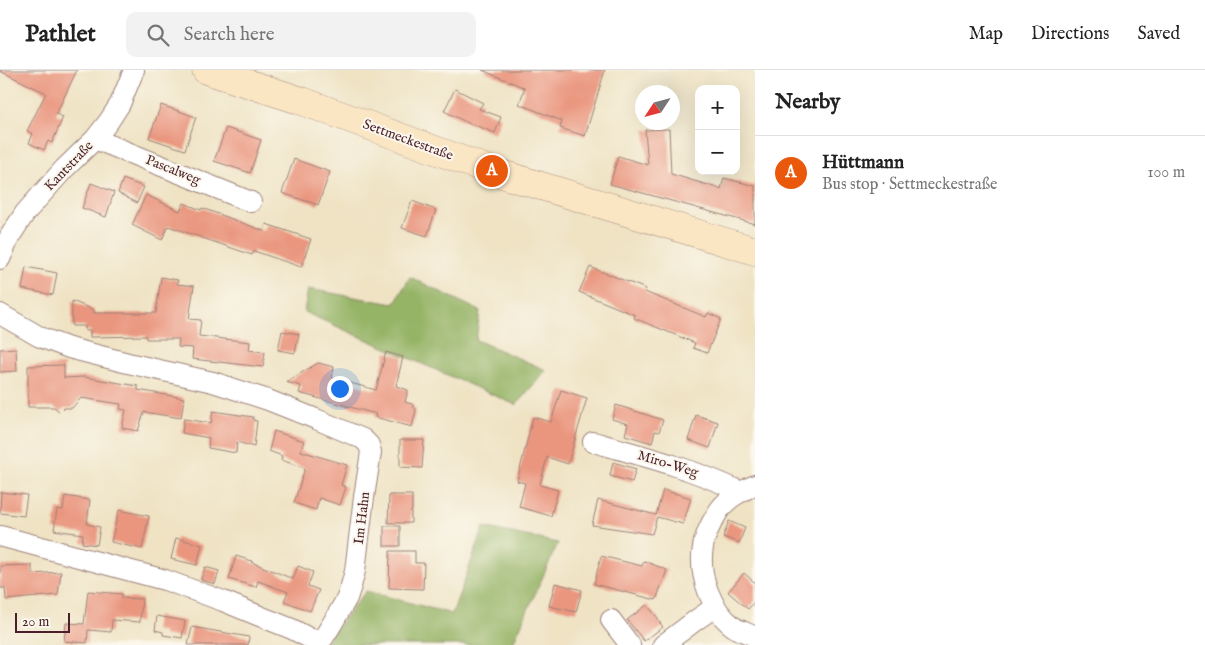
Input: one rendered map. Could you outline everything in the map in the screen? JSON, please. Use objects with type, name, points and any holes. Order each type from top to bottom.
[{"type":"street","name":"Kantstraße","points":[[0,259],[10,236],[26,213],[64,169],[95,139],[120,104],[134,70]]},
{"type":"street","name":"Settmeckestraße","points":[[206,70],[302,101],[492,171],[755,251]]},
{"type":"street","name":"Pascalweg","points":[[95,139],[251,202]]},
{"type":"street","name":"Im Hahn","points":[[0,314],[40,338],[63,346],[213,382],[268,400],[316,418],[362,439],[369,445],[371,452],[352,586],[332,624],[320,640],[312,639],[246,610],[165,580],[0,536]]},
{"type":"street","name":"Miro-Weg","points":[[593,442],[659,460],[748,488]]},
{"type":"street","points":[[748,488],[729,499],[719,510],[708,530],[702,548],[702,567],[706,585],[715,607],[735,627],[755,636]]},
{"type":"street","points":[[663,645],[715,607]]},
{"type":"street","points":[[611,620],[630,645]]},
{"type":"green space","points":[[410,277],[480,311],[476,340],[546,370],[516,405],[304,312],[308,289],[394,304]]},
{"type":"green space","points":[[484,527],[558,543],[512,645],[326,645],[328,639],[366,591],[452,614]]},
{"type":"building","points":[[0,70],[77,70],[56,114],[63,117],[52,143],[48,141],[44,150],[29,143],[33,134],[27,131],[46,93]]},
{"type":"building","points":[[482,70],[605,70],[585,136],[560,128],[562,121],[519,104],[525,88]]},
{"type":"building","points":[[455,89],[483,103],[479,109],[501,117],[495,133],[472,125],[444,111]]},
{"type":"building","points":[[161,105],[196,117],[185,150],[149,138]]},
{"type":"building","points":[[226,128],[261,140],[250,173],[214,161]]},
{"type":"building","points":[[645,130],[669,130],[671,174],[721,189],[724,178],[755,186],[755,224],[610,184],[618,156],[648,165]]},
{"type":"building","points":[[294,159],[330,172],[318,205],[282,193]]},
{"type":"building","points":[[123,179],[144,187],[137,203],[118,193]]},
{"type":"building","points":[[91,183],[114,192],[106,217],[82,208]]},
{"type":"building","points":[[146,195],[180,211],[184,203],[264,231],[266,224],[311,239],[301,267],[254,251],[252,255],[168,226],[162,240],[132,225]]},
{"type":"building","points":[[412,201],[436,210],[427,236],[402,228]]},
{"type":"building","points":[[26,267],[57,273],[53,295],[22,289]]},
{"type":"building","points":[[590,267],[646,289],[645,292],[706,317],[708,313],[721,319],[707,353],[693,348],[695,343],[634,318],[635,315],[579,292]]},
{"type":"building","points":[[161,277],[178,280],[177,284],[194,286],[189,319],[201,320],[199,336],[250,342],[249,350],[265,352],[263,367],[192,359],[193,348],[178,347],[179,339],[146,339],[146,336],[90,337],[90,330],[85,331],[85,326],[72,326],[72,301],[94,310],[94,313],[156,313]]},
{"type":"building","points":[[282,331],[299,334],[295,353],[278,350]]},
{"type":"building","points":[[16,348],[17,371],[0,372],[0,349]]},
{"type":"building","points":[[386,352],[403,357],[396,386],[408,390],[405,402],[412,404],[416,410],[412,427],[375,417],[376,414],[299,393],[301,386],[286,382],[318,363],[334,367],[332,378],[376,390]]},
{"type":"building","points":[[64,365],[64,378],[84,377],[138,386],[138,390],[184,398],[181,418],[144,412],[138,431],[122,428],[126,410],[120,409],[121,404],[81,398],[72,408],[64,408],[60,412],[54,407],[28,407],[28,366]]},
{"type":"building","points":[[561,390],[587,398],[568,464],[547,457],[540,485],[558,490],[551,516],[519,507],[525,483],[517,481],[533,417],[551,422]]},
{"type":"building","points":[[616,405],[663,420],[659,432],[655,431],[652,443],[625,435],[628,424],[612,419]]},
{"type":"building","points":[[213,411],[253,417],[253,420],[257,421],[254,447],[237,442],[236,453],[208,448],[209,438],[182,433],[184,419],[211,423]]},
{"type":"building","points":[[696,415],[718,422],[710,448],[688,440]]},
{"type":"building","points":[[274,431],[304,441],[301,451],[347,465],[341,485],[346,487],[340,505],[319,498],[316,510],[294,503],[305,468],[281,460],[282,456],[269,451]]},
{"type":"building","points":[[400,440],[424,440],[422,468],[400,467]]},
{"type":"building","points":[[613,462],[636,469],[632,482],[610,476]]},
{"type":"building","points":[[663,490],[691,498],[683,524],[657,517],[652,534],[592,525],[598,500],[656,515]]},
{"type":"building","points":[[1,492],[27,495],[24,516],[0,513]]},
{"type":"building","points":[[389,495],[412,495],[411,523],[388,523]]},
{"type":"building","points":[[65,496],[90,500],[87,524],[100,527],[97,545],[82,543],[83,534],[54,530],[57,509],[63,510]]},
{"type":"building","points":[[119,510],[149,516],[142,549],[111,542]]},
{"type":"building","points":[[729,521],[745,528],[739,543],[723,537]]},
{"type":"building","points":[[384,526],[400,526],[400,546],[384,546]]},
{"type":"building","points":[[176,538],[202,545],[197,565],[171,559]]},
{"type":"building","points":[[390,551],[415,551],[415,563],[424,563],[423,589],[389,588]]},
{"type":"building","points":[[236,556],[293,579],[298,566],[313,572],[308,586],[319,590],[310,611],[284,601],[288,592],[258,581],[256,587],[229,579]]},
{"type":"building","points":[[601,556],[642,566],[644,561],[667,570],[656,600],[594,584]]},
{"type":"building","points":[[32,565],[32,574],[61,572],[58,595],[6,600],[5,588],[0,588],[0,566]]},
{"type":"building","points":[[205,567],[219,571],[215,584],[201,580]]},
{"type":"building","points":[[744,573],[755,583],[755,601],[748,609],[728,592]]},
{"type":"building","points":[[555,583],[582,590],[576,612],[549,606]]},
{"type":"building","points":[[88,591],[122,594],[122,598],[142,599],[140,622],[112,620],[111,632],[88,630],[87,643],[64,641],[66,623],[84,624]]},
{"type":"building","points":[[647,605],[663,627],[644,641],[627,620]]},
{"type":"building","points":[[157,616],[185,621],[182,638],[163,635],[163,632],[155,630]]},
{"type":"building","points":[[192,627],[249,637],[248,645],[188,645]]},
{"type":"place","name":"Hüttmann","points":[[492,171]]}]
